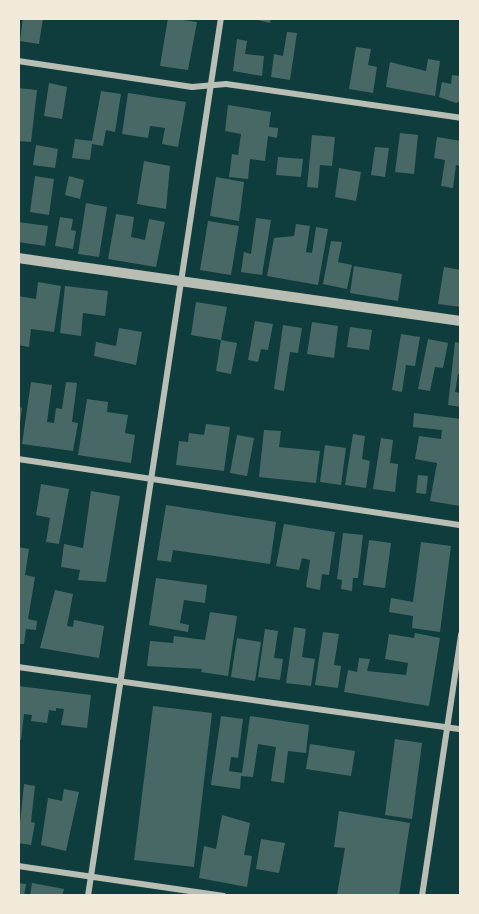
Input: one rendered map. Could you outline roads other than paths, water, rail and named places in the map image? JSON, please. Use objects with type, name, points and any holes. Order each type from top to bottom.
[{"type":"street","points":[[88,896],[221,18]]},
{"type":"street","points":[[18,61],[192,87],[226,84],[461,118]]},
{"type":"street","points":[[18,258],[461,321]]},
{"type":"street","points":[[18,459],[461,525]]},
{"type":"street","points":[[422,896],[461,634]]},
{"type":"street","points":[[18,666],[461,729]]},
{"type":"street","points":[[18,866],[224,896]]}]
